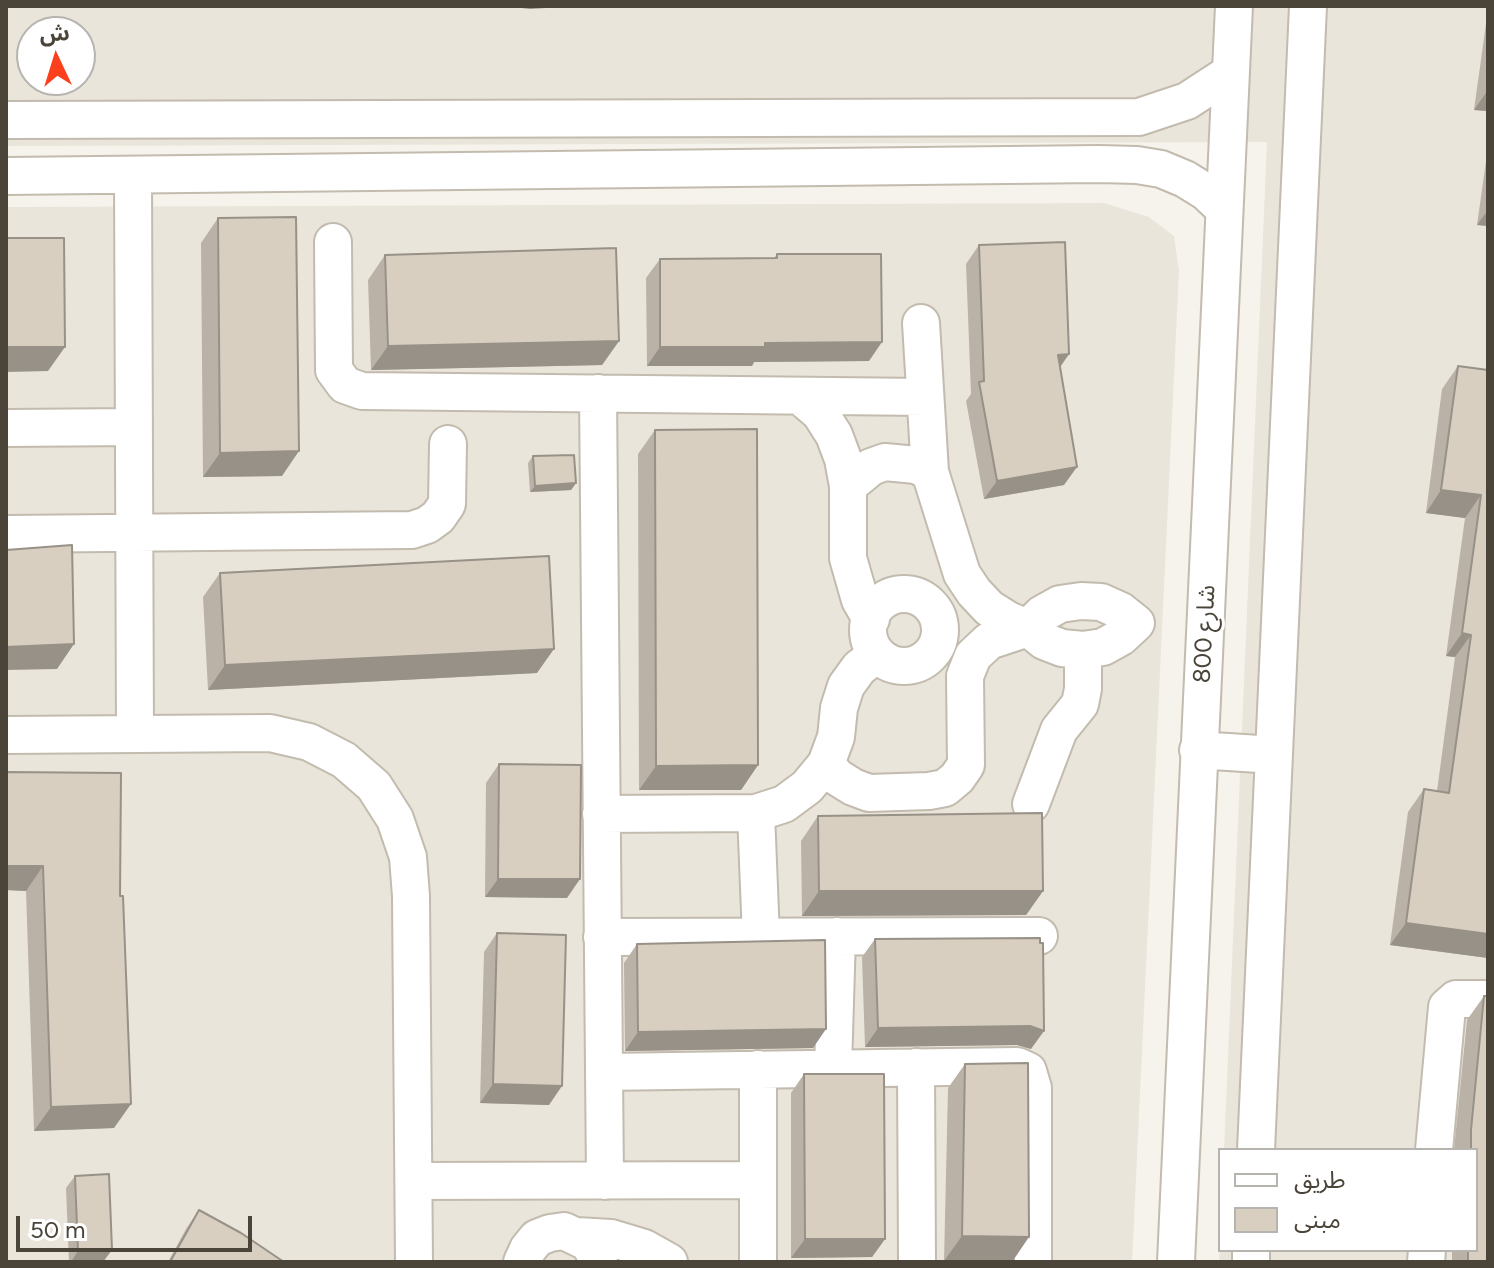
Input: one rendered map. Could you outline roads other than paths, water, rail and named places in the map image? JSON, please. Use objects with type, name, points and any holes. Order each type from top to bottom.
[{"type":"street","name":"شارع 800","points":[[1176,1262],[1234,6]]},
{"type":"street","points":[[1256,1148],[1308,6]]},
{"type":"street","points":[[6,120],[1139,117],[1187,101],[1230,73]]},
{"type":"street","points":[[471,119],[471,172]]},
{"type":"street","points":[[6,176],[1137,165],[1161,169],[1185,179],[1206,192],[1224,209]]},
{"type":"street","points":[[133,175],[135,734]]},
{"type":"street","points":[[333,242],[334,370],[345,385],[362,391],[925,397]]},
{"type":"street","points":[[826,764],[837,777],[869,793],[945,788],[966,765],[965,676],[973,656],[989,641],[1028,628],[1042,614],[1060,604],[1081,601],[1101,602],[1121,611],[1136,623],[1121,637],[1103,647],[1083,650],[1062,648],[1044,641],[1028,628],[989,608],[974,592],[962,574],[930,472],[921,323]]},
{"type":"street","points":[[598,393],[605,1181]]},
{"type":"street","points":[[800,396],[820,413],[834,435],[843,459],[848,486],[848,558],[860,600],[871,619]]},
{"type":"street","points":[[6,428],[134,427]]},
{"type":"street","points":[[6,534],[412,530],[438,517],[447,504],[448,444]]},
{"type":"street","points":[[848,486],[871,467],[885,462],[916,465],[930,472]]},
{"type":"street","points":[[897,595],[921,598],[938,617],[940,629],[933,652],[923,661],[899,666],[877,654],[868,631],[876,608],[897,595]]},
{"type":"street","points":[[940,629],[1028,628]]},
{"type":"street","points":[[1031,804],[1059,730],[1080,704],[1083,650]]},
{"type":"street","points":[[601,814],[756,813],[784,804],[807,787],[826,764],[836,737],[839,708],[846,686],[859,668],[877,654]]},
{"type":"street","points":[[6,735],[270,733],[309,742],[344,760],[374,786],[395,819],[408,857],[411,896],[414,1262]]},
{"type":"street","points":[[1198,750],[1274,755]]},
{"type":"street","points":[[756,813],[761,937]]},
{"type":"street","points":[[833,1068],[837,936]]},
{"type":"street","points":[[602,937],[1039,936]]},
{"type":"street","points":[[1434,1148],[1447,1007],[1456,999],[1488,999]]},
{"type":"street","points":[[604,1072],[1017,1066],[1028,1071],[1033,1088],[1033,1262]]},
{"type":"street","points":[[916,1067],[917,1262]]},
{"type":"street","points":[[758,1069],[758,1262]]},
{"type":"street","points":[[414,1181],[758,1180]]},
{"type":"street","points":[[564,1181],[580,1243]]},
{"type":"street","points":[[522,1262],[537,1238],[550,1233],[580,1243],[611,1238],[644,1248],[669,1262]]}]
